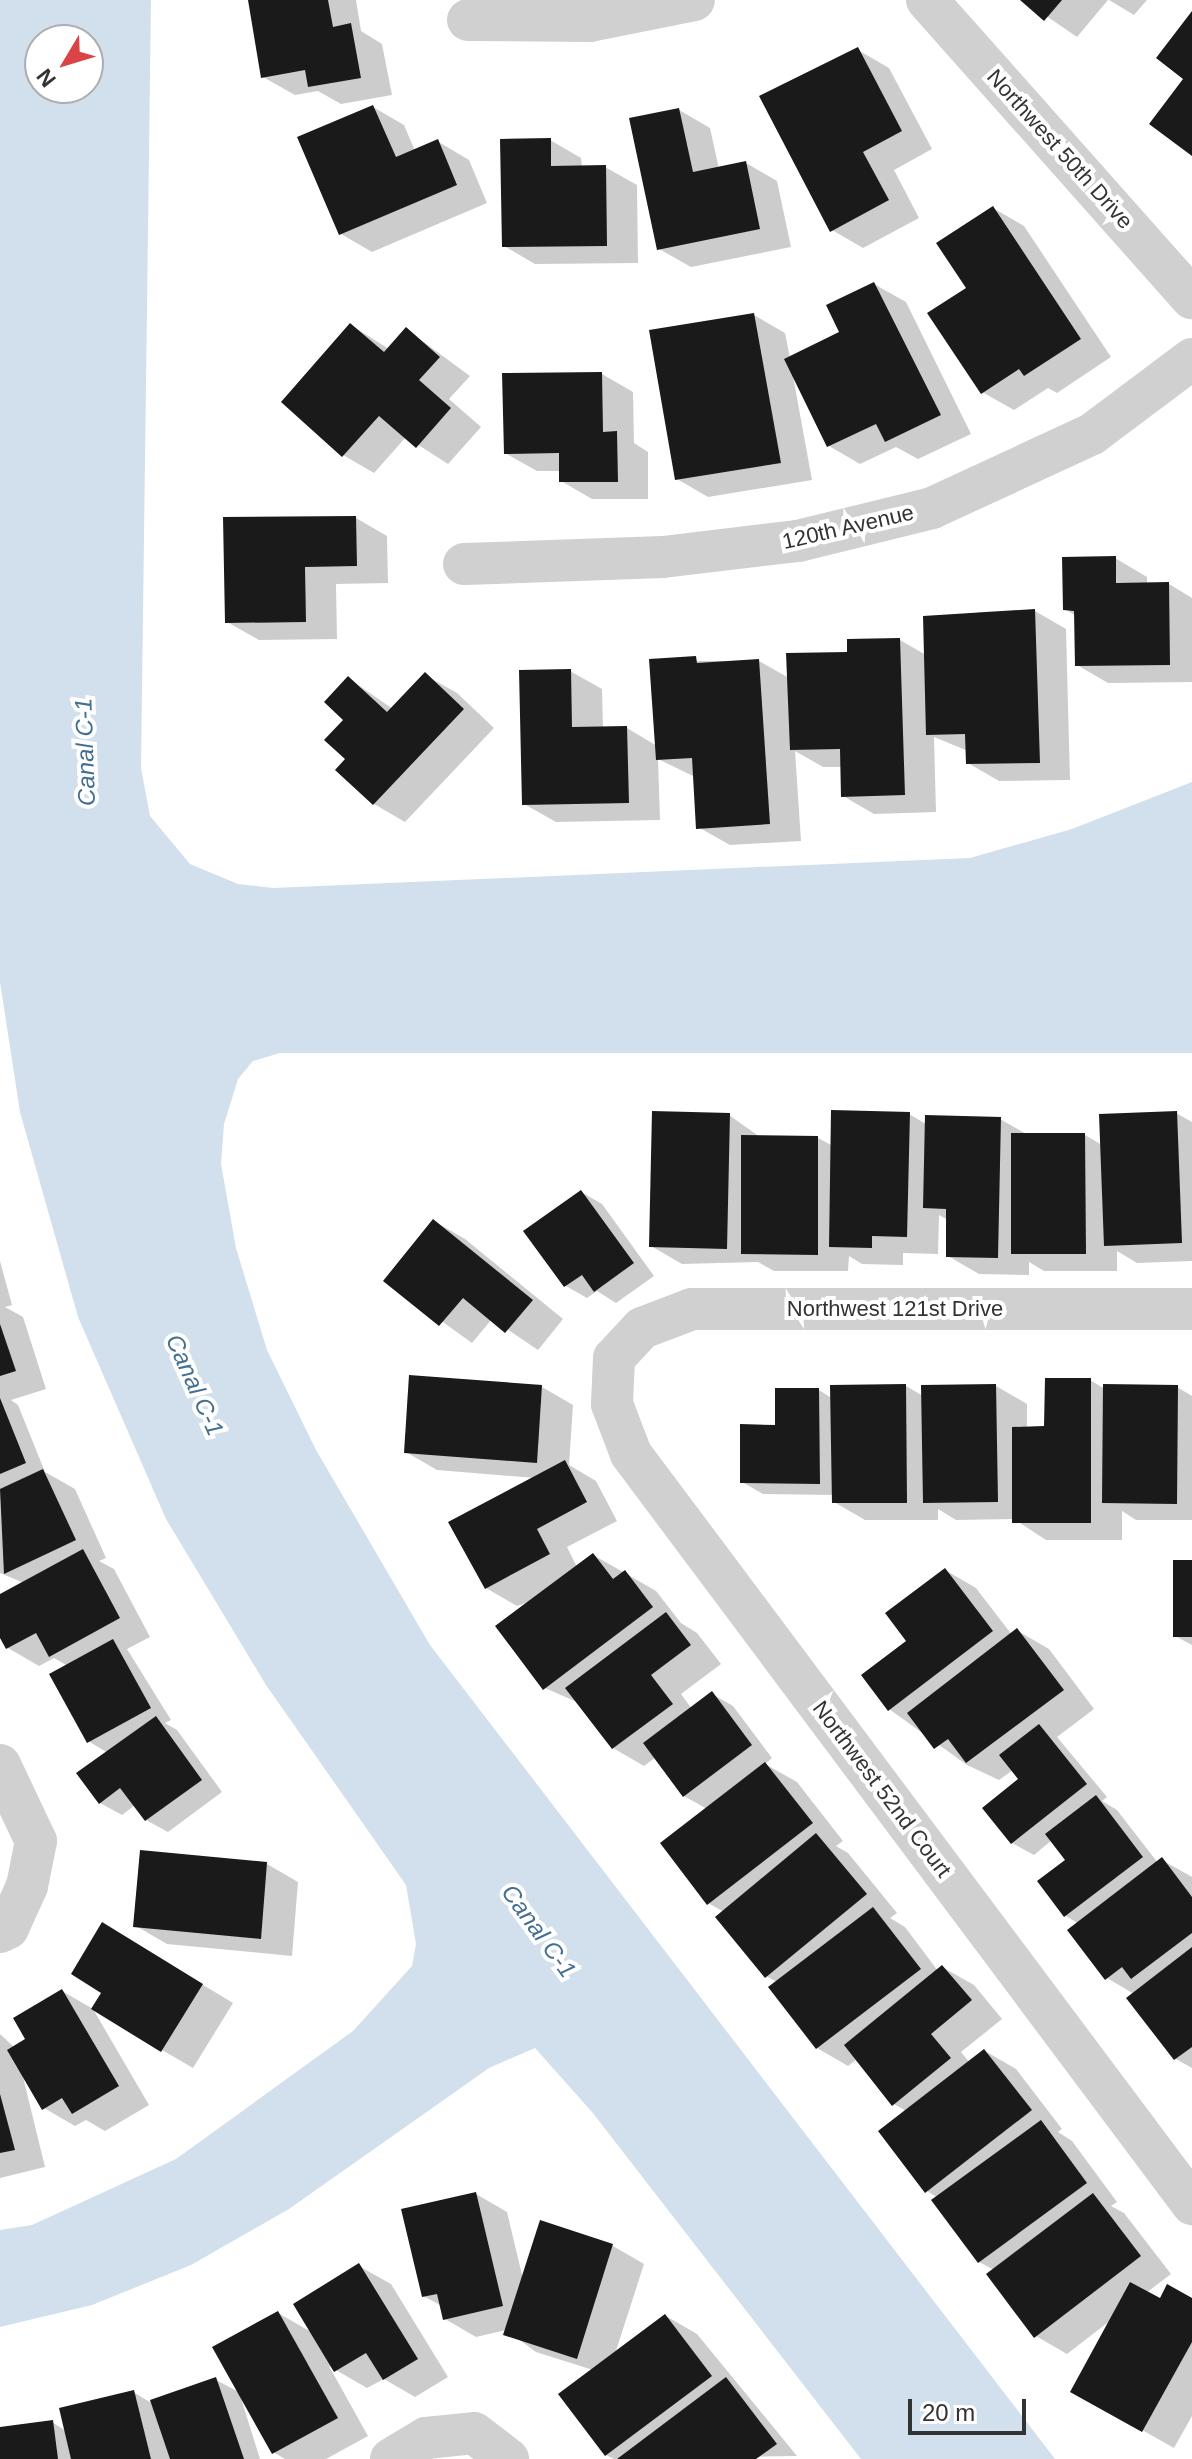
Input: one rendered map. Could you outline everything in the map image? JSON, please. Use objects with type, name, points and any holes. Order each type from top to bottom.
[{"type":"street","points":[[468,20],[590,21],[694,0]]},
{"type":"street","name":"Northwest 50th Drive","points":[[927,0],[1192,298]]},
{"type":"street","name":"120th Avenue","points":[[464,564],[663,557],[798,541],[932,508],[1092,434],[1192,359]]},
{"type":"street","name":"Northwest 121st Drive","points":[[614,1358],[642,1328],[692,1309],[1192,1309]]},
{"type":"street","name":"Northwest 52nd Court","points":[[614,1358],[612,1404],[631,1454],[1192,2204]]},
{"type":"street","points":[[0,1765],[36,1841],[27,1886],[8,1928],[0,1932]]},
{"type":"street","points":[[391,2459],[426,2438],[474,2433],[508,2459]]},
{"type":"water","name":"Canal C-1","points":[[0,0],[151,0],[141,768],[150,816],[190,864],[238,884],[273,888],[970,858],[1072,829],[1192,782],[1192,1053],[280,1053],[253,1061],[238,1079],[224,1124],[221,1164],[236,1248],[267,1350],[316,1450],[430,1645],[1055,2459],[861,2459],[592,2112],[535,2048],[489,2068],[289,2209],[191,2265],[92,2305],[0,2327],[0,2230],[32,2225],[176,2159],[353,2031],[412,1966],[416,1944],[406,1885],[266,1685],[166,1519],[78,1317],[20,1112],[0,982]]},
{"type":"building","points":[[248,0],[328,0],[333,27],[351,23],[361,78],[308,87],[305,70],[261,78]]},
{"type":"building","points":[[1020,0],[1062,0],[1044,21]]},
{"type":"building","points":[[1192,11],[1192,156],[1149,124],[1183,79],[1156,58]]},
{"type":"building","points":[[858,47],[902,131],[863,152],[889,200],[830,232],[759,96]]},
{"type":"building","points":[[373,105],[396,157],[438,139],[457,185],[339,235],[297,137]]},
{"type":"building","points":[[679,108],[693,172],[746,161],[760,229],[657,250],[629,118]]},
{"type":"building","points":[[551,138],[551,166],[606,165],[607,246],[502,247],[500,139]]},
{"type":"building","points":[[993,206],[1081,339],[1024,376],[1019,369],[981,394],[927,313],[966,288],[936,243]]},
{"type":"building","points":[[874,282],[941,415],[885,442],[876,424],[827,447],[784,359],[839,332],[826,305]]},
{"type":"building","points":[[754,313],[781,463],[675,480],[649,330]]},
{"type":"building","points":[[350,323],[384,352],[406,327],[440,357],[419,380],[451,408],[416,448],[379,416],[342,457],[281,402]]},
{"type":"building","points":[[602,372],[603,432],[617,431],[618,482],[559,482],[559,453],[504,454],[502,373]]},
{"type":"building","points":[[356,516],[357,566],[305,567],[306,622],[225,623],[223,517]]},
{"type":"building","points":[[1116,556],[1116,583],[1169,582],[1170,665],[1075,666],[1074,611],[1063,610],[1062,557]]},
{"type":"building","points":[[1035,609],[1040,763],[966,764],[965,734],[926,735],[923,616]]},
{"type":"building","points":[[900,638],[905,795],[841,797],[840,749],[790,750],[786,653],[847,652],[847,639]]},
{"type":"building","points":[[696,656],[697,663],[759,659],[770,824],[696,829],[692,758],[656,760],[649,659]]},
{"type":"building","points":[[571,669],[572,727],[627,726],[629,803],[522,805],[519,670]]},
{"type":"building","points":[[425,672],[464,709],[373,805],[335,770],[345,759],[324,740],[343,720],[324,702],[348,676],[387,712]]},
{"type":"building","points":[[831,1110],[910,1112],[907,1237],[872,1236],[872,1248],[829,1247]]},
{"type":"building","points":[[652,1111],[730,1113],[727,1249],[649,1247]]},
{"type":"building","points":[[1177,1111],[1182,1243],[1104,1246],[1099,1114]]},
{"type":"building","points":[[925,1115],[1001,1117],[998,1258],[946,1257],[946,1209],[923,1208]]},
{"type":"building","points":[[1011,1133],[1085,1133],[1086,1254],[1011,1254]]},
{"type":"building","points":[[741,1135],[818,1136],[818,1255],[741,1254]]},
{"type":"building","points":[[581,1190],[634,1263],[594,1292],[582,1275],[564,1287],[523,1231]]},
{"type":"building","points":[[433,1219],[533,1300],[505,1333],[463,1298],[439,1326],[383,1281]]},
{"type":"building","points":[[0,1324],[16,1371],[0,1376]]},
{"type":"building","points":[[409,1375],[542,1385],[537,1463],[404,1453]]},
{"type":"building","points":[[1045,1378],[1091,1378],[1091,1523],[1012,1523],[1012,1427],[1044,1426]]},
{"type":"building","points":[[906,1384],[907,1503],[832,1503],[830,1385]]},
{"type":"building","points":[[996,1384],[998,1502],[923,1503],[921,1385]]},
{"type":"building","points":[[1103,1384],[1178,1385],[1177,1504],[1102,1503]]},
{"type":"building","points":[[775,1388],[819,1388],[820,1484],[740,1483],[740,1424],[775,1425]]},
{"type":"building","points":[[0,1398],[26,1463],[0,1474]]},
{"type":"building","points":[[565,1460],[587,1502],[537,1529],[550,1554],[485,1589],[448,1522]]},
{"type":"building","points":[[43,1469],[76,1540],[4,1574],[0,1489]]},
{"type":"building","points":[[83,1549],[120,1618],[49,1657],[36,1633],[6,1649],[0,1638],[0,1594]]},
{"type":"building","points":[[593,1553],[613,1579],[625,1570],[653,1607],[543,1690],[495,1626]]},
{"type":"building","points":[[1173,1560],[1192,1560],[1192,1637],[1173,1637]]},
{"type":"building","points":[[945,1568],[993,1631],[888,1711],[861,1675],[906,1641],[885,1613]]},
{"type":"building","points":[[666,1612],[691,1645],[651,1675],[673,1704],[612,1749],[565,1688]]},
{"type":"building","points":[[1017,1628],[1064,1690],[966,1763],[948,1739],[934,1749],[907,1713]]},
{"type":"building","points":[[113,1639],[151,1708],[87,1743],[49,1674]]},
{"type":"building","points":[[712,1691],[752,1745],[683,1797],[643,1743]]},
{"type":"building","points":[[156,1716],[202,1780],[145,1821],[120,1788],[99,1804],[76,1773]]},
{"type":"building","points":[[1039,1724],[1087,1784],[1011,1844],[982,1808],[1018,1779],[999,1755]]},
{"type":"building","points":[[765,1762],[813,1823],[707,1905],[660,1843]]},
{"type":"building","points":[[1096,1795],[1143,1857],[1064,1917],[1037,1881],[1065,1860],[1045,1834]]},
{"type":"building","points":[[816,1833],[867,1894],[765,1978],[715,1917]]},
{"type":"building","points":[[140,1850],[267,1862],[261,1939],[133,1927]]},
{"type":"building","points":[[1162,1857],[1192,1897],[1192,1933],[1131,1979],[1122,1967],[1105,1980],[1067,1930]]},
{"type":"building","points":[[873,1907],[921,1969],[816,2049],[768,1987]]},
{"type":"building","points":[[102,1922],[203,1984],[161,2052],[91,2009],[101,1993],[71,1974]]},
{"type":"building","points":[[1192,1947],[1192,2047],[1174,2060],[1126,1998]]},
{"type":"building","points":[[942,1965],[972,2000],[931,2034],[951,2058],[892,2106],[844,2045]]},
{"type":"building","points":[[62,1989],[119,2086],[72,2114],[62,2098],[42,2110],[7,2050],[25,2039],[13,2018]]},
{"type":"building","points":[[984,2049],[1032,2110],[925,2193],[878,2131]]},
{"type":"building","points":[[0,2094],[15,2150],[0,2153]]},
{"type":"building","points":[[1041,2120],[1087,2183],[978,2263],[931,2200]]},
{"type":"building","points":[[476,2192],[503,2306],[443,2320],[437,2294],[422,2297],[401,2209]]},
{"type":"building","points":[[1093,2193],[1141,2256],[1034,2338],[986,2274]]},
{"type":"building","points":[[540,2220],[613,2244],[577,2359],[503,2335]]},
{"type":"building","points":[[359,2263],[418,2359],[383,2380],[366,2353],[334,2372],[293,2304]]},
{"type":"building","points":[[1130,2282],[1160,2298],[1167,2284],[1192,2298],[1192,2342],[1142,2432],[1070,2392]]},
{"type":"building","points":[[278,2311],[338,2418],[272,2454],[212,2347]]},
{"type":"building","points":[[665,2314],[712,2376],[605,2456],[558,2394]]},
{"type":"building","points":[[216,2377],[244,2459],[170,2459],[150,2400]]},
{"type":"building","points":[[726,2377],[777,2444],[756,2459],[617,2459]]},
{"type":"building","points":[[134,2390],[151,2459],[71,2459],[59,2408]]},
{"type":"building","points":[[53,2420],[58,2459],[0,2459],[0,2427]]}]
